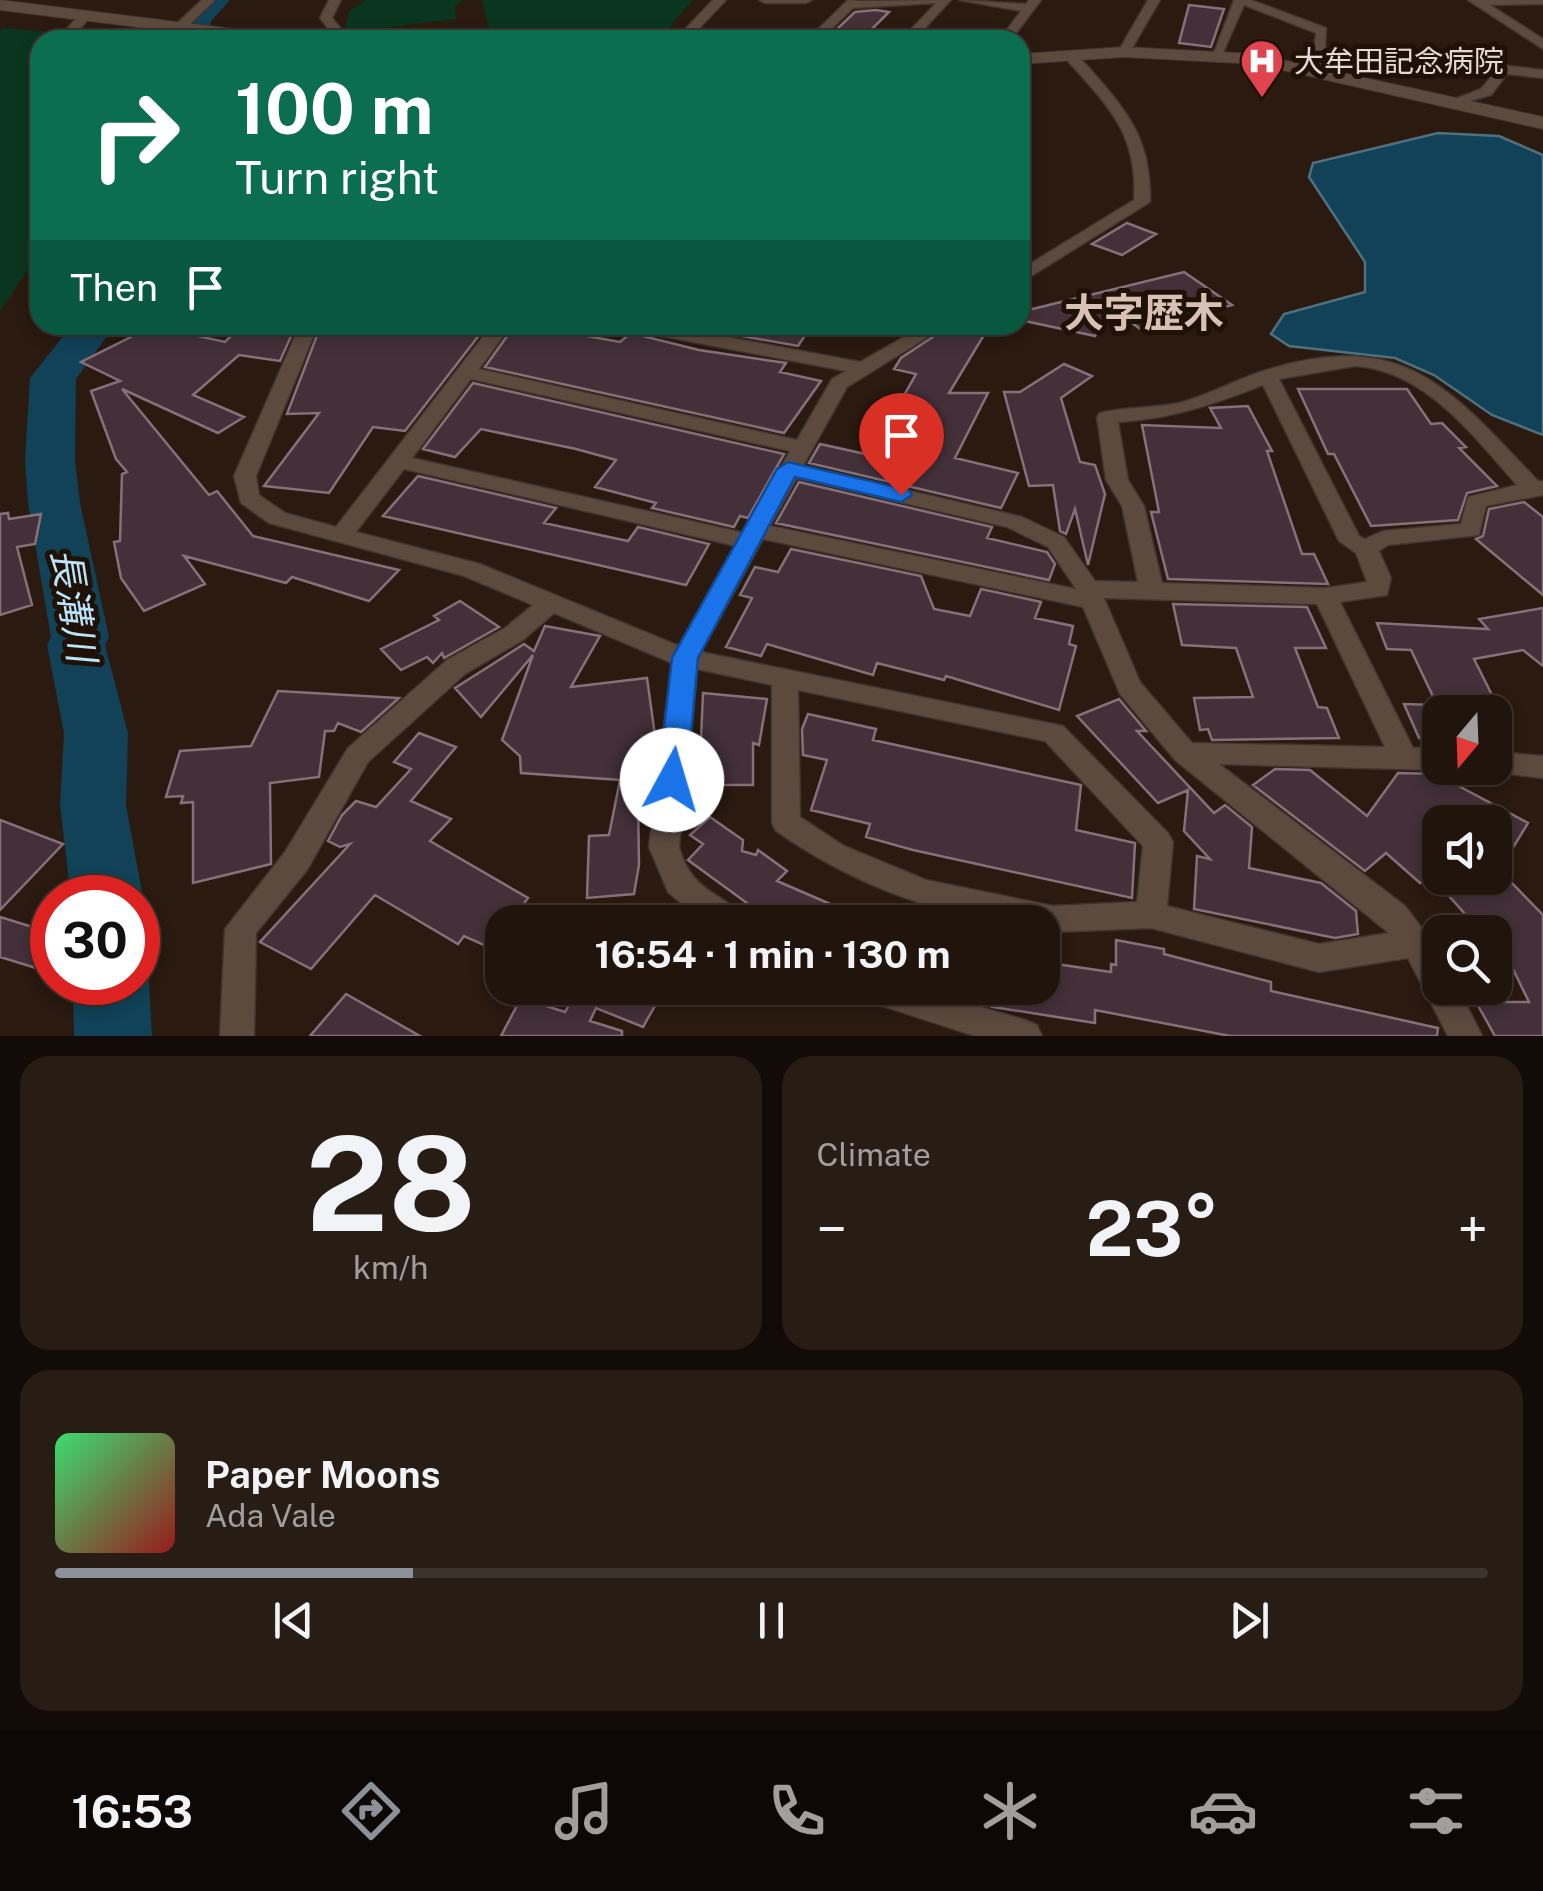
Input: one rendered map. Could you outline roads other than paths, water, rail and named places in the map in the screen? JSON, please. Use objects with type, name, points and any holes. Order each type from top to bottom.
[{"type":"street","points":[[180,27],[209,0]]},
{"type":"street","points":[[334,0],[326,18],[336,30]]},
{"type":"street","points":[[692,30],[720,0]]},
{"type":"street","points":[[766,0],[806,0]]},
{"type":"street","points":[[823,30],[852,2],[934,0]]},
{"type":"street","points":[[916,30],[945,0]]},
{"type":"street","points":[[965,0],[1032,4]]},
{"type":"street","points":[[1124,52],[1154,0]]},
{"type":"street","points":[[1216,55],[1240,0],[1322,31],[1320,71]]},
{"type":"street","points":[[1476,1],[1543,1]]},
{"type":"street","points":[[1476,1],[1543,45]]},
{"type":"street","points":[[1012,30],[1032,4]]},
{"type":"street","points":[[0,5],[204,30]]},
{"type":"street","points":[[72,30],[86,15]]},
{"type":"street","points":[[1479,47],[1504,70],[1543,74]]},
{"type":"street","points":[[1030,58],[1124,52],[1216,55],[1320,71],[1543,123]]},
{"type":"street","points":[[1030,272],[1142,202],[1143,150],[1130,126],[1071,56]]},
{"type":"street","points":[[1458,103],[1486,92],[1504,70]]},
{"type":"street","points":[[306,335],[245,476],[249,498],[277,518],[472,570],[685,658],[1053,733],[1158,842],[1150,915]]},
{"type":"street","points":[[342,536],[495,335]]},
{"type":"street","points":[[687,335],[860,368]]},
{"type":"street","points":[[697,905],[669,875],[664,847],[685,658],[800,446],[839,383],[920,335]]},
{"type":"street","points":[[1152,591],[1133,506],[1117,480],[1107,417],[1158,414],[1194,405],[1268,376],[1344,361],[1386,364],[1454,405],[1538,488]]},
{"type":"street","points":[[467,372],[800,446]]},
{"type":"street","points":[[399,461],[751,536],[1091,595],[1152,591],[1326,596],[1379,589],[1380,578],[1366,548],[1350,541],[1268,376]]},
{"type":"street","points":[[788,469],[1014,522],[1056,542],[1091,595],[1128,687],[1185,753],[1394,915],[1415,943],[1465,1036]]},
{"type":"street","points":[[1366,548],[1382,538],[1470,530],[1476,502],[1538,488]]},
{"type":"street","points":[[1326,596],[1404,758]]},
{"type":"street","points":[[237,1036],[240,929],[296,861],[358,755],[456,667],[514,634],[552,602]]},
{"type":"street","points":[[785,680],[786,823],[834,855],[923,892],[1053,920],[1150,915],[1319,958],[1415,943]]},
{"type":"street","points":[[1185,753],[1422,758]]},
{"type":"street","points":[[1512,764],[1543,767]]},
{"type":"street","points":[[925,1005],[1025,1036]]},
{"type":"water","points":[[1438,133],[1499,136],[1543,155],[1543,435],[1492,415],[1434,375],[1395,358],[1289,346],[1271,334],[1284,314],[1365,292],[1365,262],[1309,177],[1313,163]]},
{"type":"waterway","name":"長溝川","points":[[195,30],[198,19],[217,0]]},
{"type":"waterway","name":"長溝川","points":[[86,335],[53,378],[50,460],[54,503],[80,637],[76,645],[96,733],[93,805],[104,875]]},
{"type":"waterway","name":"長溝川","points":[[112,1005],[113,1036]]},
{"type":"place","name":"大牟田記念病院","points":[[1262,99]]},
{"type":"district","name":"大字歴木","points":[[1144,312]]}]
